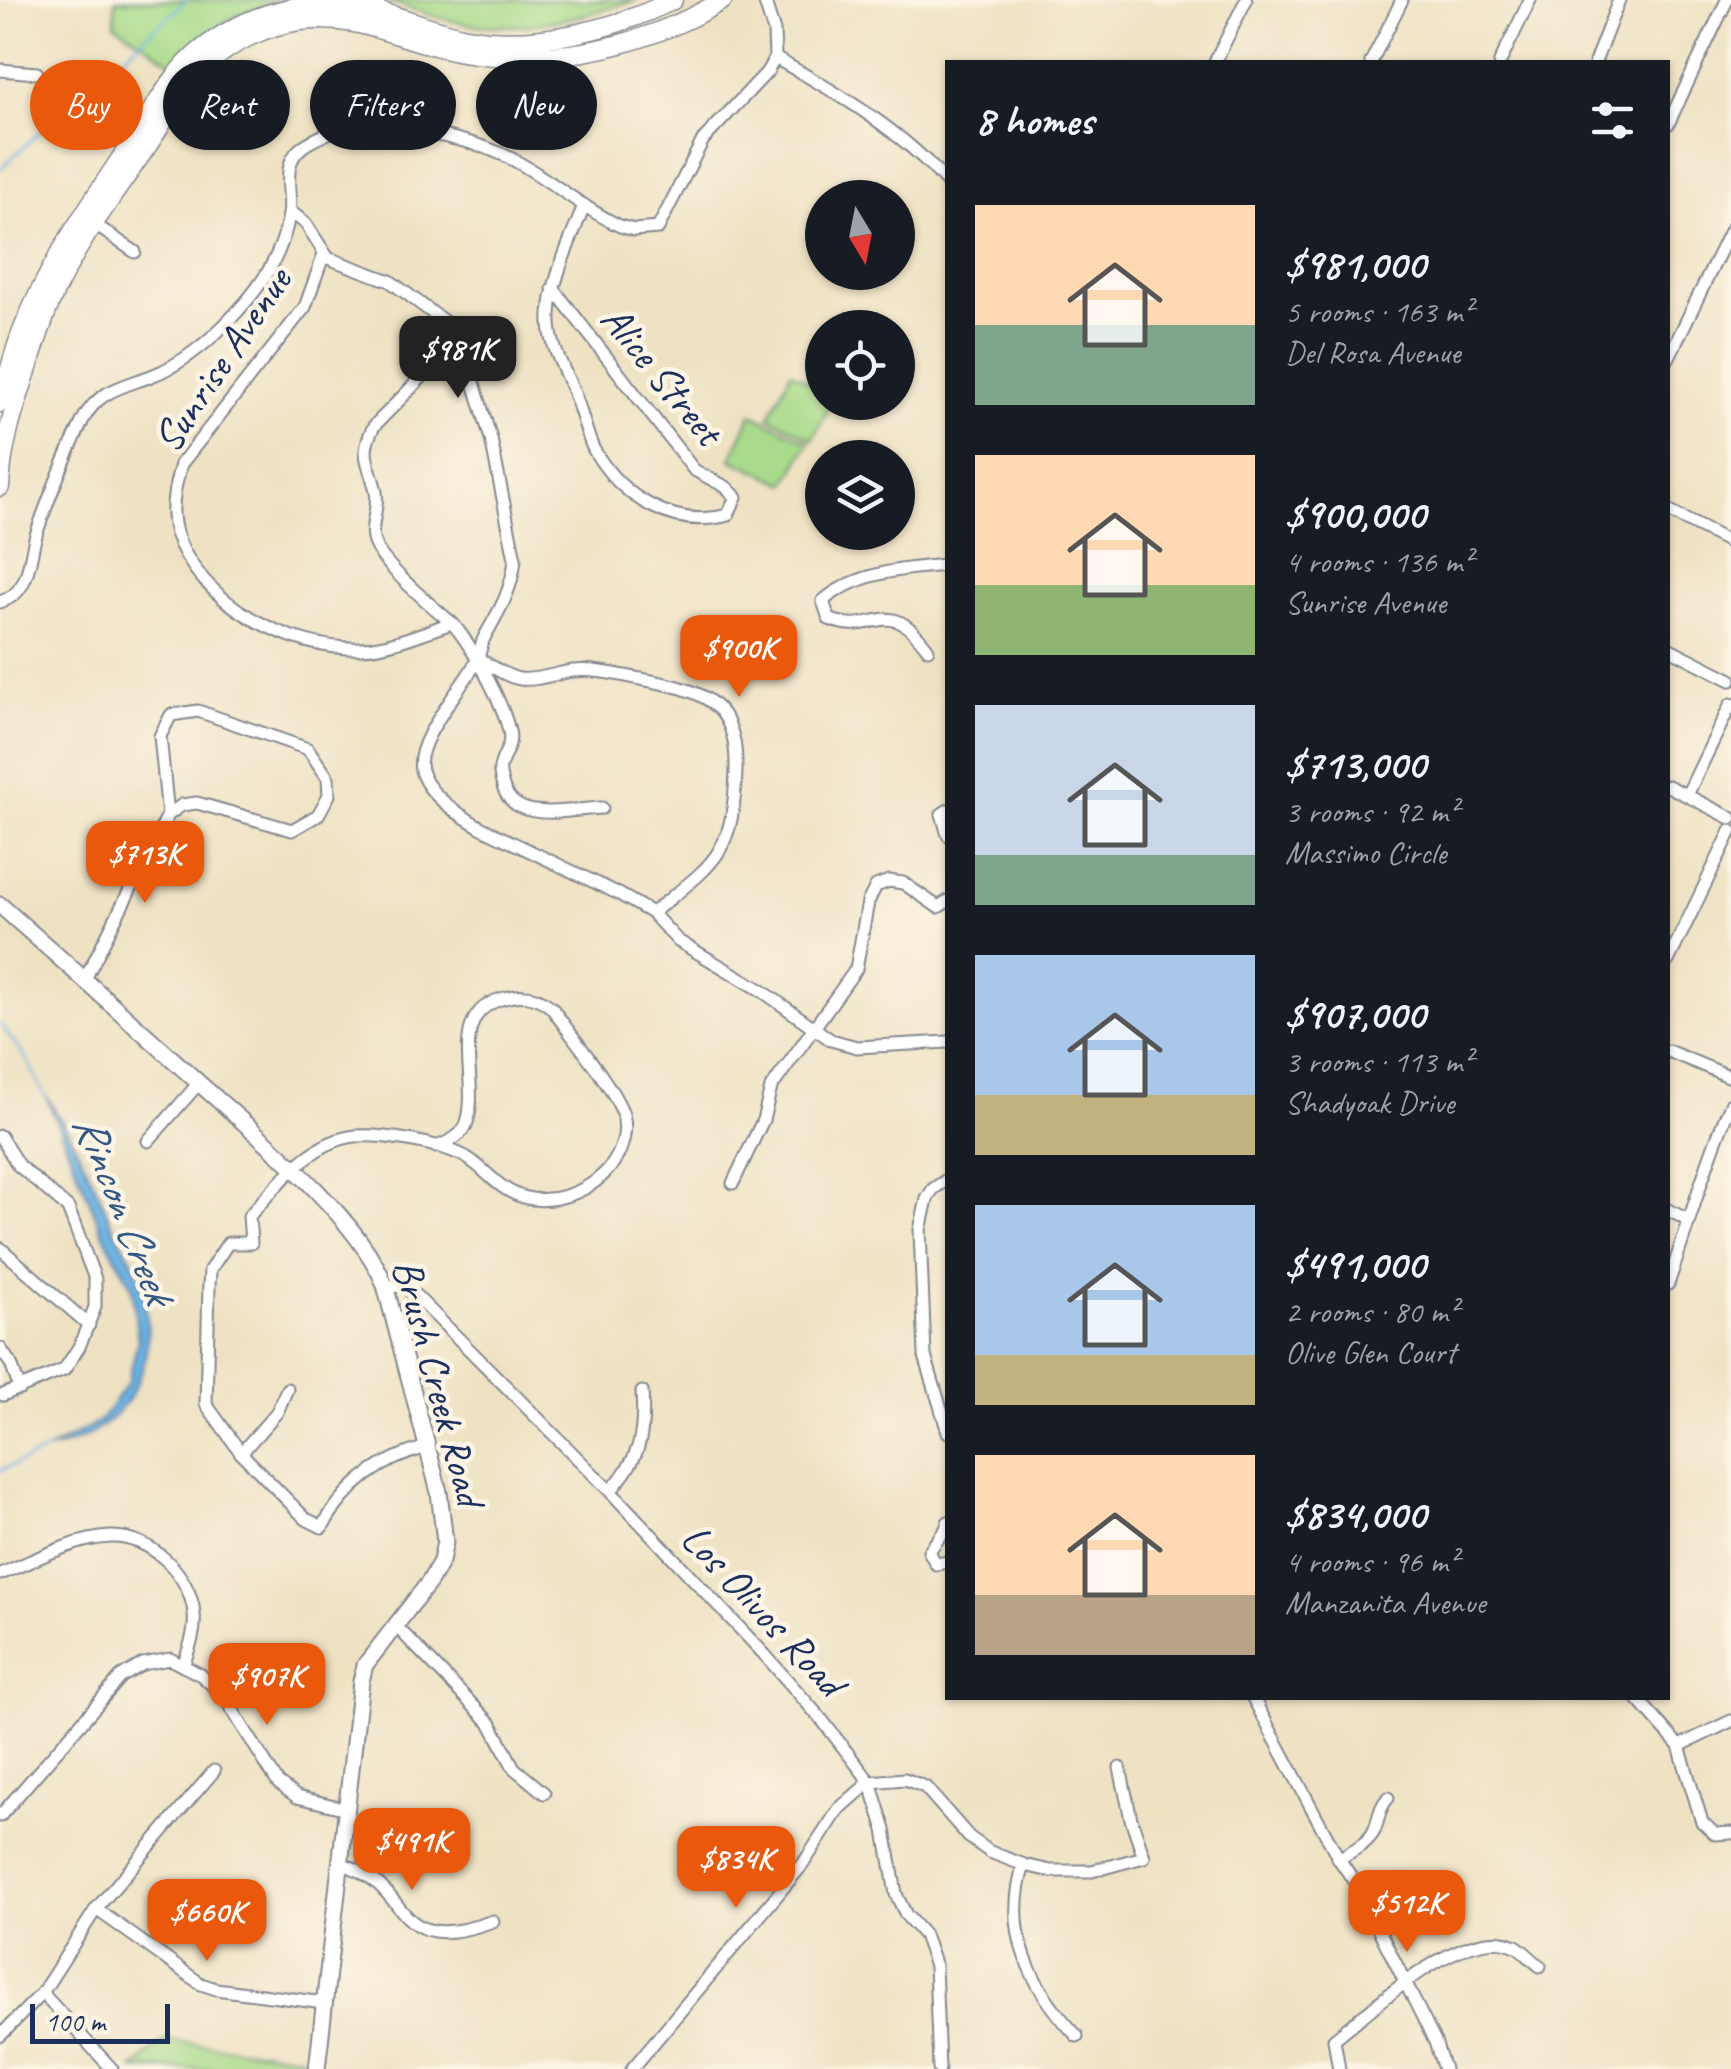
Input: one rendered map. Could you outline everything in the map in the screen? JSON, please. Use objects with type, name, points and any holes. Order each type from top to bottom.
[{"type":"main road","points":[[0,488],[14,409],[57,286],[89,219],[177,75],[199,52],[232,28],[277,10],[322,4],[362,7],[468,37],[536,39],[617,22],[673,0]]},
{"type":"main road","points":[[0,402],[26,323],[45,282],[186,88],[207,64],[232,47],[278,25],[317,20],[359,21],[470,54],[514,58],[559,56],[640,39],[702,13],[722,0]]},
{"type":"street","points":[[0,602],[13,596],[24,580],[36,535],[91,408],[109,390],[151,376],[192,354],[261,286],[274,264],[290,211],[289,176],[299,149],[333,131],[376,126],[437,134],[481,145],[539,175],[620,226],[634,230],[658,228],[702,140],[766,72],[774,58],[774,31],[764,0]]},
{"type":"street","points":[[1216,60],[1246,0]]},
{"type":"street","points":[[1373,60],[1402,0]]},
{"type":"street","points":[[1501,60],[1530,0]]},
{"type":"street","points":[[1596,60],[1619,0]]},
{"type":"street","points":[[1670,120],[1726,0]]},
{"type":"street","points":[[774,58],[814,79],[895,133],[924,156],[945,180]]},
{"type":"street","points":[[0,70],[30,72]]},
{"type":"street","name":"Alice Street","points":[[553,288],[694,470],[726,487],[736,497],[728,515],[690,518],[654,508],[630,496],[593,448],[587,423],[554,354],[549,318],[553,288],[584,204]]},
{"type":"street","points":[[290,211],[306,224],[324,254],[390,282],[450,326],[466,352],[491,439],[516,559],[514,578],[478,658],[428,738],[420,757],[426,779],[460,816],[652,913],[678,942],[761,990],[830,1040],[857,1047],[945,1042]]},
{"type":"street","points":[[89,219],[135,252]]},
{"type":"street","points":[[1670,354],[1729,236]]},
{"type":"street","name":"Sunrise Avenue","points":[[324,254],[305,307],[181,464],[174,492],[175,530],[199,577],[230,604],[305,642],[370,648],[452,624]]},
{"type":"street","points":[[458,340],[374,426],[366,441],[364,460],[377,494],[373,540],[406,582],[452,624],[478,658],[510,733],[509,748],[499,770],[510,800],[524,810],[547,813],[602,808]]},
{"type":"street","points":[[1670,512],[1731,542]]},
{"type":"street","points":[[928,649],[909,625],[898,620],[840,624],[829,619],[823,601],[834,592],[905,567],[945,565]]},
{"type":"street","points":[[1670,649],[1731,680]]},
{"type":"street","points":[[478,658],[525,680],[572,671],[599,672],[684,687],[712,701],[726,716],[736,765],[734,809],[727,839],[704,871],[652,913]]},
{"type":"street","points":[[1687,795],[1731,704]]},
{"type":"street","points":[[85,979],[168,815],[182,805],[196,803],[292,830],[318,816],[329,795],[328,778],[308,750],[198,711],[171,715],[160,736],[168,815]]},
{"type":"street","points":[[1670,787],[1731,818]]},
{"type":"street","points":[[1670,957],[1731,831]]},
{"type":"street","points":[[733,1183],[763,1120],[771,1088],[856,969],[868,902],[876,886],[889,881],[903,883],[938,907],[945,903]]},
{"type":"street","name":"Brush Creek Road","points":[[0,905],[293,1170],[359,1238],[385,1285],[427,1448],[444,1526],[444,1552],[430,1581],[366,1665],[361,1681],[317,2069]]},
{"type":"street","points":[[427,1448],[396,1456],[376,1468],[333,1509],[322,1527],[306,1519],[240,1453],[206,1404],[210,1270],[228,1243],[251,1243],[248,1216],[293,1170],[327,1144],[342,1138],[370,1136],[436,1146],[467,1158],[519,1196],[560,1198],[575,1194],[608,1169],[623,1144],[625,1131],[620,1107],[542,999],[526,995],[507,997],[474,1018],[469,1029],[467,1158]]},
{"type":"street","points":[[1670,1052],[1731,1076]]},
{"type":"street","points":[[148,1141],[199,1083]]},
{"type":"street","points":[[1670,1278],[1708,1154],[1731,1104]]},
{"type":"street","points":[[436,1146],[465,1129]]},
{"type":"street","points":[[0,1136],[18,1165],[68,1208],[95,1278],[95,1308],[64,1370],[3,1394]]},
{"type":"street","points":[[945,1181],[926,1199],[920,1230],[925,1356],[945,1422]]},
{"type":"street","points":[[1670,1211],[1690,1221]]},
{"type":"street","points":[[0,1248],[89,1325]]},
{"type":"street","name":"Los Olivos Road","points":[[385,1285],[406,1287],[417,1297],[610,1491],[765,1654],[870,1782],[885,1830],[896,1894],[906,1915],[924,1935],[935,1966],[939,2069]]},
{"type":"street","points":[[0,1348],[12,1364],[20,1388]]},
{"type":"street","points":[[240,1453],[276,1412],[287,1388]]},
{"type":"street","points":[[610,1491],[629,1470],[640,1446],[642,1392]]},
{"type":"street","points":[[945,1530],[929,1551],[936,1564],[945,1562]]},
{"type":"street","points":[[0,1574],[94,1539],[120,1537],[146,1546],[175,1571],[191,1600],[194,1627],[183,1666]]},
{"type":"street","points":[[396,1626],[490,1724],[514,1768],[544,1793]]},
{"type":"street","points":[[0,1816],[121,1677],[143,1664],[170,1659],[201,1675],[223,1696],[278,1784],[297,1797],[347,1809]]},
{"type":"street","points":[[1253,1700],[1356,1884],[1435,2042],[1444,2069]]},
{"type":"street","points":[[1639,1700],[1679,1746],[1702,1822],[1715,1834],[1731,1833]]},
{"type":"street","points":[[1679,1746],[1731,1721]]},
{"type":"street","points":[[632,2069],[803,1864],[839,1809],[870,1782],[905,1779],[925,1787],[969,1837],[990,1852],[1050,1871],[1092,1871],[1144,1856],[1120,1768]]},
{"type":"street","points":[[0,2036],[42,1993],[96,1909],[214,1771]]},
{"type":"street","points":[[1340,1859],[1365,1842],[1388,1798]]},
{"type":"street","points":[[342,1864],[358,1869],[414,1923],[427,1930],[450,1934],[493,1920]]},
{"type":"street","points":[[1024,1865],[1017,1901],[1025,1964],[1047,2004],[1077,2036]]},
{"type":"street","points":[[96,1909],[201,1984],[324,2002]]},
{"type":"street","points":[[1339,2069],[1334,2039],[1405,1980],[1458,1950],[1495,1942],[1514,1945],[1540,1966]]},
{"type":"street","points":[[42,1993],[112,2069]]},
{"type":"green space","points":[[283,0],[224,23],[178,60],[168,60],[115,24],[115,1]]},
{"type":"green space","points":[[383,0],[637,0],[557,21],[495,26],[451,21]]},
{"type":"green space","points":[[791,372],[805,379],[805,420],[822,420],[813,439],[769,417]]},
{"type":"green space","points":[[752,414],[805,440],[805,449],[786,484],[731,459]]},
{"type":"green space","points":[[164,2040],[302,2056],[304,2069],[133,2069]]},
{"type":"water","points":[[46,1096],[137,1272],[147,1332],[145,1359],[123,1407],[79,1440],[48,1450],[100,1421],[128,1383],[138,1340],[132,1287],[104,1235]]},
{"type":"waterway","points":[[0,169],[40,132],[51,111],[85,90],[187,0]]},
{"type":"waterway","name":"Rincon Creek","points":[[0,1024],[27,1060],[46,1098]]},
{"type":"waterway","name":"Rincon Creek","points":[[0,1471],[49,1450]]}]
